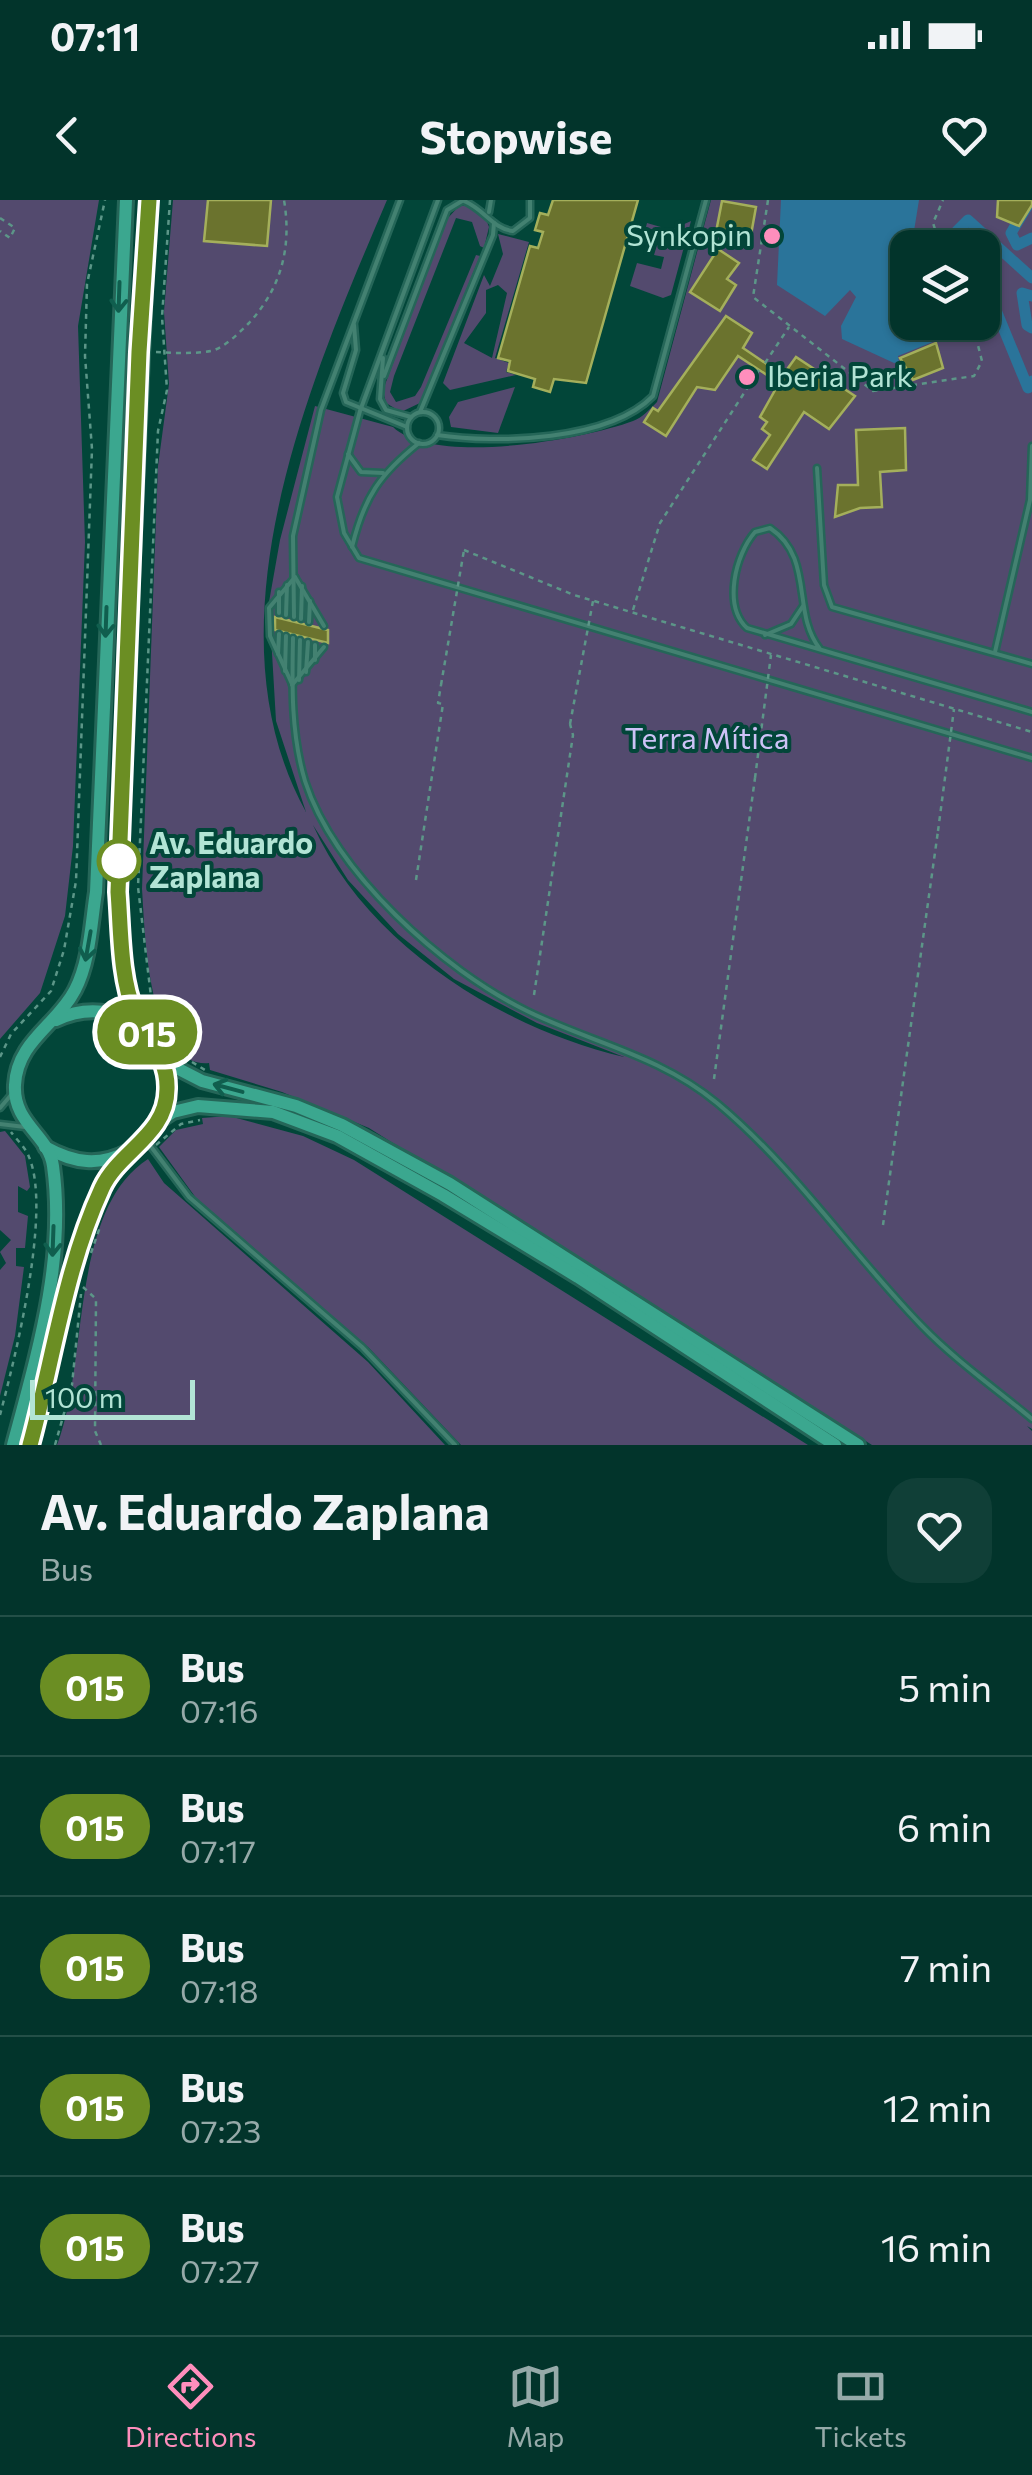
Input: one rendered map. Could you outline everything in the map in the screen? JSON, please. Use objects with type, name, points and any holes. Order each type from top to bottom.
[{"type":"main road","points":[[13,1445],[42,1336],[52,1268],[53,1162],[27,1128],[15,1086],[25,1051],[74,992],[84,969],[96,892],[126,200]]},
{"type":"main road","points":[[30,1445],[81,1240],[104,1183],[145,1146],[159,1121],[168,1091],[163,1060],[135,1013],[126,977],[118,892],[139,352],[149,200]]},
{"type":"main road","points":[[49,1023],[70,1013],[116,1014],[153,1040]]},
{"type":"main road","points":[[163,1060],[202,1081],[296,1106],[342,1125],[434,1176],[858,1445]]},
{"type":"main road","points":[[159,1121],[173,1112],[198,1106],[273,1112],[337,1136],[561,1267],[835,1445]]},
{"type":"main road","points":[[44,1146],[65,1158],[89,1163],[114,1159],[145,1146]]},
{"type":"lane","points":[[294,617],[294,536],[320,410],[400,200]]},
{"type":"lane","points":[[438,200],[360,411],[337,497],[344,533],[359,558],[1032,758]]},
{"type":"lane","points":[[411,418],[386,410],[380,399],[384,376],[448,210],[462,200],[506,231],[520,228],[530,218],[530,200]]},
{"type":"lane","points":[[490,217],[491,200]]},
{"type":"lane","points":[[352,547],[368,498],[383,473],[419,443],[437,435],[510,442],[637,413],[653,396],[706,200]]},
{"type":"lane","points":[[419,443],[410,437],[411,418],[420,412],[494,224]]},
{"type":"lane","points":[[414,273],[429,258]]},
{"type":"lane","points":[[353,320],[356,350],[343,394],[346,402],[360,411],[408,427]]},
{"type":"lane","points":[[383,353],[384,376]]},
{"type":"lane","points":[[420,412],[434,416],[437,435]]},
{"type":"lane","points":[[994,653],[1030,500],[1032,446]]},
{"type":"lane","points":[[348,454],[361,472],[383,473]]},
{"type":"lane","points":[[817,468],[824,585],[832,607],[1032,664]]},
{"type":"lane","points":[[820,650],[809,635],[793,552],[770,528],[755,532],[741,556],[734,608],[747,628],[765,635],[1032,712]]},
{"type":"lane","points":[[292,685],[270,636],[270,608],[294,577]]},
{"type":"lane","points":[[294,577],[310,596],[324,626]]},
{"type":"lane","points":[[286,615],[287,584]]},
{"type":"lane","points":[[301,619],[302,586]]},
{"type":"lane","points":[[279,592],[279,613]]},
{"type":"lane","points":[[309,622],[310,596]]},
{"type":"lane","points":[[765,635],[791,624],[805,600]]},
{"type":"lane","points":[[316,624],[317,611]]},
{"type":"lane","points":[[278,634],[278,657]]},
{"type":"lane","points":[[286,636],[286,672]]},
{"type":"lane","points":[[293,638],[294,734],[306,783],[332,836],[377,897],[450,962],[528,1012],[639,1054],[689,1081],[807,1189],[922,1326],[972,1373],[1032,1419]]},
{"type":"lane","points":[[299,680],[300,640]]},
{"type":"lane","points":[[306,673],[308,642]]},
{"type":"lane","points":[[315,660],[316,645]]},
{"type":"lane","points":[[292,685],[324,647]]},
{"type":"lane","points":[[0,1108],[15,1086]]},
{"type":"lane","points":[[3,1123],[27,1128]]},
{"type":"lane","points":[[145,1146],[189,1197],[362,1348],[455,1445]]},
{"type":"path","points":[[0,1058],[11,1034],[51,991],[64,950],[76,881],[92,449],[84,356],[88,284],[105,200]]},
{"type":"path","points":[[170,200],[162,352],[167,390],[158,431],[140,824],[140,927],[152,1006],[161,1031],[187,1059],[206,1068],[202,1081]]},
{"type":"path","points":[[139,352],[215,350],[241,332],[268,302],[278,284],[286,250],[284,200]]},
{"type":"path","points":[[768,200],[753,297],[873,391],[974,376],[982,362],[976,340]]},
{"type":"path","points":[[935,230],[933,223],[943,200]]},
{"type":"path","points":[[0,218],[14,228],[10,238],[0,231]]},
{"type":"path","points":[[764,363],[790,326]]},
{"type":"path","points":[[633,611],[660,523],[759,370]]},
{"type":"path","points":[[416,880],[443,704],[438,703],[464,550],[593,601],[1032,732]]},
{"type":"path","points":[[534,996],[573,735],[570,724],[593,601]]},
{"type":"path","points":[[714,1079],[771,654]]},
{"type":"path","points":[[882,1226],[954,709]]},
{"type":"path","points":[[145,1146],[181,1124],[200,1120],[198,1106]]},
{"type":"path","points":[[0,1415],[27,1296],[35,1195],[30,1157],[3,1123]]},
{"type":"path","points":[[90,1259],[104,1215]]},
{"type":"path","points":[[55,1445],[72,1385],[82,1286],[96,1299],[96,1431],[101,1445]]},
{"type":"green space","points":[[0,200],[99,200],[78,326],[85,542],[73,846],[65,916],[40,993],[0,1039]]},
{"type":"green space","name":"Terra Mítica","points":[[173,200],[387,200],[301,423],[279,503],[266,584],[265,663],[277,740],[306,812],[276,721],[269,602],[280,540],[315,406],[393,427],[413,439],[440,445],[509,446],[610,428],[636,420],[657,402],[711,200],[1032,200],[1032,1429],[1027,1426],[1032,1431],[1032,1445],[872,1445],[369,1128],[282,1092],[210,1070],[209,1063],[188,1059],[173,1044],[153,994],[142,889],[158,466],[169,384],[164,312]],"holes":[[[313,825],[348,880],[398,934],[454,979],[537,1023],[624,1057],[531,1025],[442,975],[402,943],[367,907],[337,868]]]},
{"type":"green space","points":[[459,206],[471,206],[485,216],[489,227],[484,248],[472,222],[456,218],[394,376],[390,392],[396,402],[415,396],[421,387],[476,255],[480,256],[420,403],[401,412],[386,403],[383,390],[447,219]]},
{"type":"green space","points":[[691,221],[671,295],[663,298],[630,286],[637,263],[661,269],[664,257],[654,255],[657,245],[666,247],[670,236],[646,227],[647,223],[671,230]]},
{"type":"green space","points":[[498,234],[529,242],[495,358],[509,363],[506,372],[516,375],[450,390],[443,383],[484,275],[490,286],[503,254]],"holes":[[[498,285],[507,293],[492,358],[464,343],[486,313],[486,290]]]},
{"type":"green space","points":[[515,387],[498,433],[451,427],[449,417],[458,402]]},
{"type":"green space","points":[[229,1116],[303,1136],[354,1160],[808,1445],[461,1445],[369,1348],[196,1198],[159,1147],[176,1130],[203,1124],[202,1118]]},
{"type":"green space","points":[[5,1131],[25,1156],[30,1187],[27,1191],[18,1186],[18,1212],[28,1216],[25,1248],[16,1248],[16,1266],[24,1267],[15,1336],[0,1396],[0,1270],[6,1263],[0,1252],[11,1240],[0,1230],[0,1132]]},
{"type":"green space","points":[[148,1159],[164,1183],[368,1362],[445,1445],[57,1445],[67,1412],[93,1251],[105,1214],[123,1183]]},
{"type":"water","points":[[781,200],[919,200],[914,230],[890,230],[890,340],[938,340],[898,356],[899,362],[894,363],[842,339],[841,326],[856,297],[850,290],[825,316],[777,285]]},
{"type":"building","points":[[208,200],[271,200],[267,246],[204,241]]},
{"type":"building","points":[[553,200],[638,200],[586,383],[554,379],[550,392],[533,387],[535,379],[508,371],[510,361],[498,358],[530,246],[538,248],[543,232],[535,230],[540,213],[548,215]]},
{"type":"building","points":[[998,200],[1032,200],[1032,205],[1019,226],[997,217]]},
{"type":"building","points":[[722,201],[756,207],[749,246],[730,243],[731,235],[716,232]]},
{"type":"building","points":[[718,249],[739,263],[727,279],[736,285],[720,311],[690,292]]},
{"type":"building","points":[[726,316],[752,333],[743,348],[783,375],[796,357],[855,396],[829,429],[804,412],[767,469],[753,460],[770,435],[762,429],[767,422],[760,417],[779,383],[738,356],[715,390],[697,387],[666,436],[644,422],[653,408],[658,411]]},
{"type":"building","points":[[936,343],[943,368],[913,380],[900,358]]},
{"type":"building","points":[[905,428],[906,470],[880,472],[882,507],[860,508],[835,517],[838,485],[858,485],[856,430]]},
{"type":"building","points":[[275,617],[328,630],[328,643],[275,630]]},
{"type":"waterway","points":[[1031,200],[1011,233],[1017,245],[1032,238]]},
{"type":"waterway","points":[[958,230],[968,220],[979,230]]},
{"type":"waterway","points":[[1000,249],[1032,278]]},
{"type":"waterway","points":[[1032,296],[1022,293],[1027,325],[1032,328]]},
{"type":"waterway","points":[[1000,320],[1028,388],[1032,381]]},
{"type":"bus line","name":"015","points":[[30,1445],[81,1240],[104,1183],[146,1140],[159,1121],[168,1091],[163,1060],[135,1013],[126,977],[118,892],[139,352],[149,200]]},
{"type":"place","name":"Synkopin","points":[[772,236]]},
{"type":"place","name":"Iberia Park","points":[[747,377]]},
{"type":"place","name":"Av. Eduardo Zaplana","points":[[119,861]]}]
